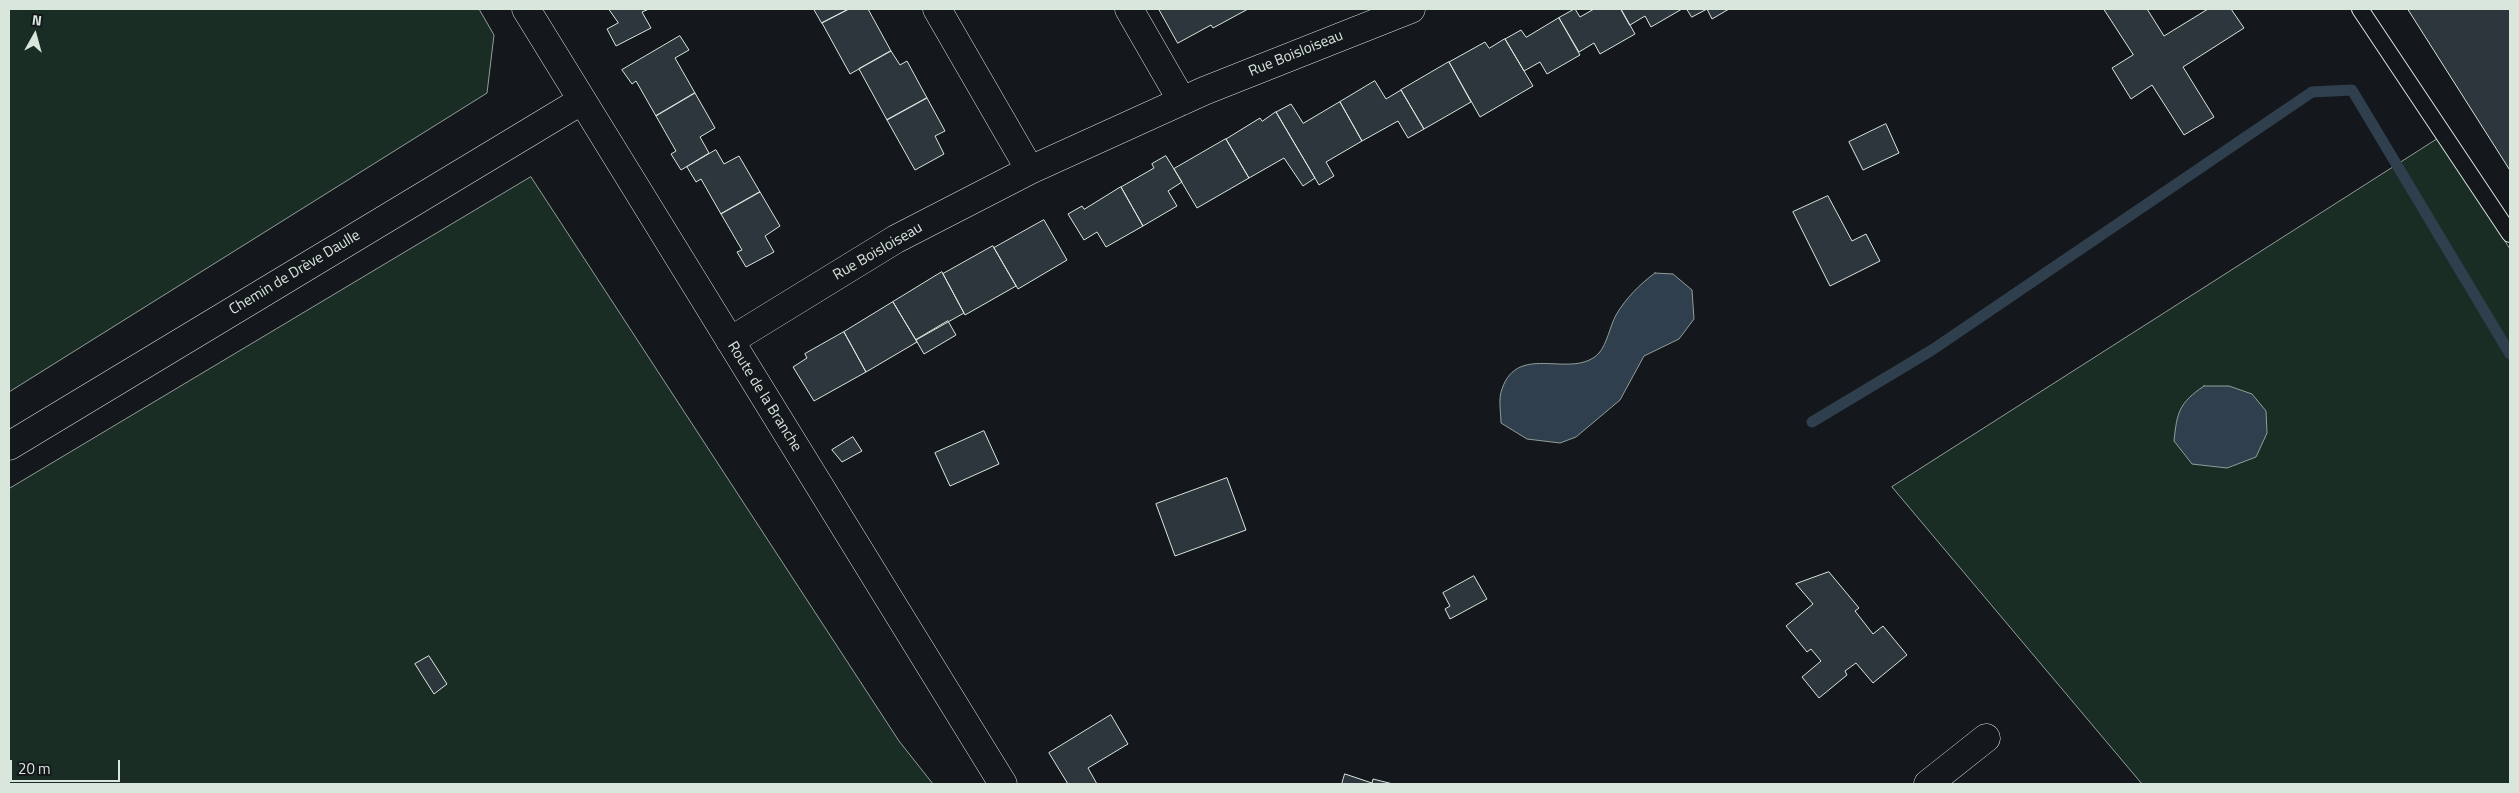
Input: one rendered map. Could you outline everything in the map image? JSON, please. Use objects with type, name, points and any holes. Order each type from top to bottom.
[{"type":"street","name":"Route de la Branche","points":[[526,9],[1003,784]]},
{"type":"street","points":[[937,9],[1030,170]]},
{"type":"street","points":[[1129,9],[1182,101]]},
{"type":"street","name":"Rue Boisloiseau","points":[[730,341],[896,240],[1030,170],[1182,101],[1411,9]]},
{"type":"street","name":"Chemin de Drève Daulle","points":[[9,446],[581,101]]},
{"type":"street","points":[[1928,784],[1986,738]]},
{"type":"lane","points":[[2360,9],[2510,234]]},
{"type":"green space","points":[[9,9],[479,9],[494,35],[487,93],[9,392]]},
{"type":"green space","points":[[2439,138],[2510,249],[2510,784],[2142,784],[1892,487]]},
{"type":"green space","points":[[531,177],[899,741],[933,784],[9,784],[9,489]]},
{"type":"water","points":[[1655,273],[1673,274],[1692,290],[1694,319],[1679,339],[1644,356],[1620,400],[1576,437],[1560,443],[1527,439],[1501,423],[1501,393],[1510,375],[1520,367],[1533,364],[1575,364],[1588,361],[1599,353],[1604,345],[1614,319],[1624,303]]},
{"type":"water","points":[[2204,386],[2229,386],[2252,394],[2266,411],[2267,433],[2256,457],[2227,468],[2192,464],[2174,441],[2178,415],[2184,403]]},
{"type":"building","points":[[609,9],[649,9],[642,12],[651,28],[616,46],[607,29],[618,23]]},
{"type":"building","points":[[814,9],[849,9],[822,23]]},
{"type":"building","points":[[849,9],[868,9],[891,51],[850,74],[822,23]]},
{"type":"building","points":[[1159,9],[1248,9],[1213,28],[1211,25],[1178,43]]},
{"type":"building","points":[[1575,9],[1580,17],[1594,9],[1621,9],[1635,34],[1600,54],[1594,43],[1579,52],[1559,18]]},
{"type":"building","points":[[1621,9],[1682,9],[1651,27],[1645,16],[1630,25]]},
{"type":"building","points":[[1687,9],[1707,9],[1692,17]]},
{"type":"building","points":[[1707,9],[1729,9],[1712,19]]},
{"type":"building","points":[[2104,9],[2147,9],[2164,36],[2208,9],[2231,9],[2244,28],[2183,67],[2214,117],[2184,135],[2152,85],[2131,99],[2112,68],[2133,55]]},
{"type":"building","points":[[2408,9],[2510,9],[2510,170]]},
{"type":"building","points":[[1559,18],[1580,55],[1547,74],[1540,62],[1524,71],[1505,39],[1521,30],[1526,37]]},
{"type":"building","points":[[680,36],[689,50],[675,58],[695,93],[656,116],[636,81],[632,84],[622,70]]},
{"type":"building","points":[[1505,39],[1533,86],[1480,117],[1449,62],[1485,42],[1489,48]]},
{"type":"building","points":[[891,51],[900,65],[907,61],[927,98],[887,120],[859,69]]},
{"type":"building","points":[[1449,62],[1471,102],[1424,129],[1401,90]]},
{"type":"building","points":[[1375,81],[1386,99],[1401,90],[1424,129],[1408,138],[1398,121],[1362,141],[1340,102]]},
{"type":"building","points":[[695,93],[715,128],[700,137],[709,153],[681,170],[671,154],[676,151],[656,116]]},
{"type":"building","points":[[927,98],[945,131],[935,136],[944,154],[915,170],[887,120]]},
{"type":"building","points":[[1340,102],[1362,141],[1326,162],[1334,176],[1319,185],[1276,112],[1291,104],[1303,123]]},
{"type":"building","points":[[1276,112],[1315,178],[1303,186],[1284,158],[1249,178],[1226,139],[1260,118],[1262,121]]},
{"type":"building","points":[[1886,124],[1899,153],[1863,170],[1849,142]]},
{"type":"building","points":[[1226,139],[1249,178],[1197,208],[1174,169]]},
{"type":"building","points":[[716,150],[724,164],[739,156],[760,192],[721,214],[701,179],[696,182],[687,167]]},
{"type":"building","points":[[1166,156],[1182,182],[1168,191],[1177,206],[1143,226],[1121,187],[1154,168],[1152,164]]},
{"type":"building","points":[[1121,187],[1143,226],[1106,247],[1097,232],[1084,240],[1068,214],[1082,206],[1084,209]]},
{"type":"building","points":[[760,192],[780,226],[765,236],[774,252],[746,267],[737,252],[742,250],[721,214]]},
{"type":"building","points":[[1828,196],[1852,241],[1866,234],[1880,261],[1830,286],[1793,212]]},
{"type":"building","points":[[1044,220],[1067,260],[1018,289],[994,248]]},
{"type":"building","points":[[993,246],[1016,286],[965,315],[943,274]]},
{"type":"building","points":[[942,272],[964,313],[916,340],[893,302]]},
{"type":"building","points":[[893,302],[917,342],[866,372],[844,332]]},
{"type":"building","points":[[948,321],[956,335],[924,354],[916,340]]},
{"type":"building","points":[[844,332],[866,372],[814,401],[793,367],[807,358],[805,354]]},
{"type":"building","points":[[984,431],[999,464],[950,486],[935,453]]},
{"type":"building","points":[[853,437],[862,451],[842,462],[832,450]]},
{"type":"building","points":[[1227,478],[1246,530],[1175,556],[1156,504]]},
{"type":"building","points":[[1829,572],[1859,608],[1855,611],[1873,634],[1883,626],[1907,655],[1873,683],[1856,663],[1845,671],[1847,675],[1819,698],[1802,677],[1821,661],[1811,649],[1807,652],[1786,626],[1813,604],[1796,584]]},
{"type":"building","points":[[1474,576],[1487,599],[1450,619],[1445,609],[1450,606],[1443,593]]},
{"type":"building","points":[[429,656],[447,684],[434,694],[415,664]]},
{"type":"building","points":[[1111,715],[1128,744],[1088,768],[1097,784],[1068,784],[1049,753]]},
{"type":"building","points":[[1345,774],[1372,783],[1373,779],[1393,784],[1342,784]]},
{"type":"waterway","points":[[1812,422],[1932,350],[2312,92],[2352,90],[2510,354]]}]
